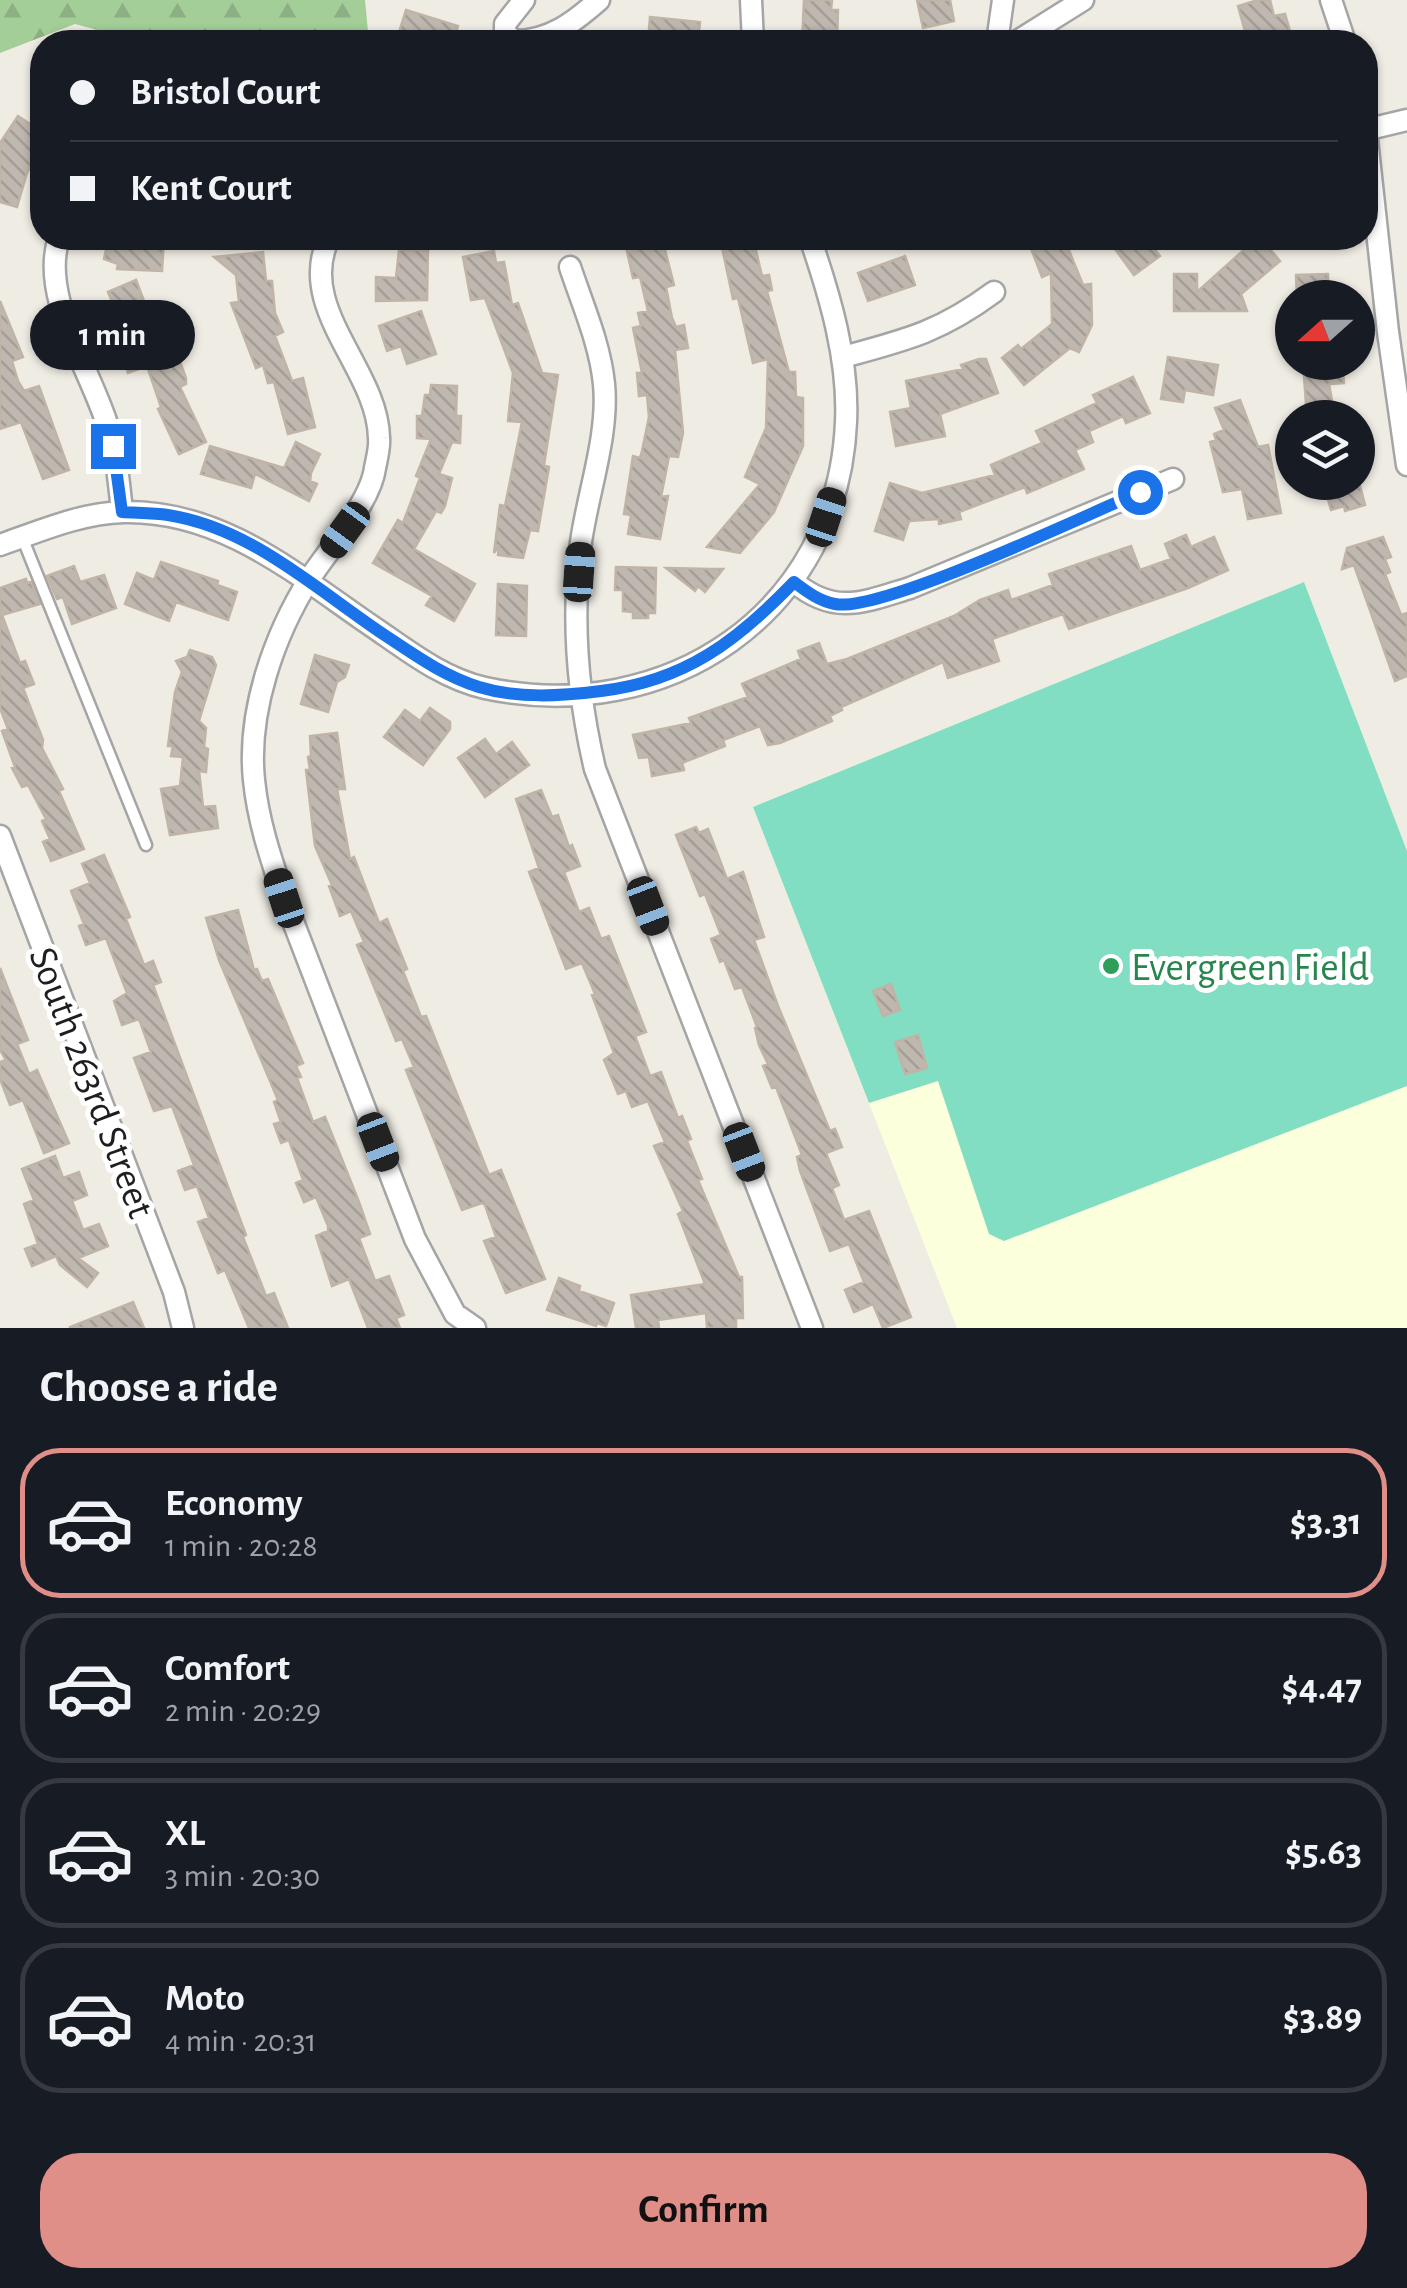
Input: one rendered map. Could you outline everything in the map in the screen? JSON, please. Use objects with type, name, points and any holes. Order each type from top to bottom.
[{"type":"street","points":[[506,30],[504,24],[524,0]]},
{"type":"street","points":[[560,30],[599,0]]},
{"type":"street","points":[[751,0],[752,30]]},
{"type":"street","points":[[999,30],[1003,0]]},
{"type":"street","points":[[1035,30],[1083,0]]},
{"type":"street","points":[[1331,0],[1341,30]]},
{"type":"street","points":[[1378,125],[1407,120]]},
{"type":"street","points":[[1378,210],[1397,332],[1407,466]]},
{"type":"street","points":[[55,250],[57,296],[107,423],[122,512]]},
{"type":"street","points":[[325,250],[320,264],[322,289],[369,398],[380,436],[374,476],[345,530],[309,580],[267,673],[254,751],[258,807],[284,898],[415,1239],[456,1314],[475,1328]]},
{"type":"street","points":[[0,544],[74,520],[122,512],[169,515],[202,524],[258,548],[436,669],[480,687],[526,695],[579,694],[628,688],[679,673],[738,634],[794,582],[819,540],[834,494],[846,424],[843,357],[813,250]]},
{"type":"street","points":[[570,267],[599,352],[604,389],[581,543],[575,629],[579,694],[595,769],[812,1328]]},
{"type":"street","points":[[843,357],[926,334],[960,317],[994,292]]},
{"type":"street","points":[[794,582],[810,594],[837,605],[866,602],[910,588],[1173,478]]},
{"type":"street","name":"South 263rd Street","points":[[0,836],[174,1292],[183,1328]]},
{"type":"lane","points":[[22,537],[146,845]]},
{"type":"shaded area","name":"Evergreen Field","points":[[1304,582],[1407,851],[1407,1328],[957,1328],[753,807]]},
{"type":"green space","points":[[0,0],[365,0],[368,30],[97,30],[75,24],[59,30],[30,30],[30,41],[0,53]]},
{"type":"green space","name":"Evergreen Field","points":[[1304,582],[1407,851],[1407,1086],[1004,1241],[989,1234],[938,1081],[869,1103],[753,807]]},
{"type":"building","points":[[804,0],[832,0],[831,10],[838,10],[837,30],[803,30]]},
{"type":"building","points":[[917,0],[950,0],[954,21],[923,28]]},
{"type":"building","points":[[1270,0],[1274,16],[1285,14],[1290,30],[1245,30],[1238,6]]},
{"type":"building","points":[[406,10],[458,26],[457,30],[400,30]]},
{"type":"building","points":[[650,17],[700,22],[699,30],[649,30]]},
{"type":"building","points":[[18,116],[30,124],[30,167],[17,207],[0,202],[0,143]]},
{"type":"building","points":[[106,250],[163,250],[162,271],[117,269],[118,264],[104,259]]},
{"type":"building","points":[[399,250],[428,250],[427,300],[376,301],[376,277],[396,278]]},
{"type":"building","points":[[627,250],[665,250],[674,285],[666,287],[672,318],[676,327],[684,325],[688,348],[675,350],[683,433],[678,457],[669,456],[661,497],[668,496],[660,539],[628,534],[631,515],[624,514],[633,456],[640,458],[649,417],[647,395],[639,396],[637,373],[642,373],[633,328],[641,326],[638,313],[648,311],[640,277],[633,278]]},
{"type":"building","points":[[723,250],[756,250],[762,276],[769,275],[772,290],[767,291],[789,372],[795,372],[796,397],[803,398],[803,446],[774,512],[740,553],[707,547],[760,484],[745,477],[766,428],[768,359],[753,363],[738,298],[733,299]]},
{"type":"building","points":[[1032,250],[1069,250],[1083,285],[1091,284],[1092,325],[1079,352],[1070,348],[1024,385],[1002,358],[1018,345],[1021,349],[1052,324],[1051,273],[1042,277]]},
{"type":"building","points":[[1116,250],[1155,250],[1160,256],[1134,275]]},
{"type":"building","points":[[1244,250],[1271,250],[1280,261],[1241,294],[1247,311],[1174,311],[1174,274],[1197,274],[1197,292]]},
{"type":"building","points":[[494,251],[496,263],[504,262],[512,305],[518,303],[542,373],[558,375],[538,531],[530,530],[523,558],[498,555],[499,545],[494,553],[500,505],[505,506],[522,422],[508,421],[513,373],[485,298],[471,300],[463,257]]},
{"type":"building","points":[[263,252],[266,281],[272,281],[275,313],[283,332],[275,336],[292,381],[303,378],[315,427],[288,434],[274,382],[268,383],[263,365],[256,368],[231,303],[239,302],[236,275],[214,257]]},
{"type":"building","points":[[905,256],[915,285],[868,301],[858,273]]},
{"type":"building","points":[[1328,274],[1328,280],[1296,280],[1296,275]]},
{"type":"building","points":[[136,280],[158,338],[170,334],[186,378],[186,384],[180,387],[206,442],[179,454],[158,409],[161,407],[147,366],[128,373],[107,316],[116,311],[108,292]]},
{"type":"building","points":[[0,301],[23,357],[12,361],[18,381],[24,391],[39,386],[69,470],[43,479],[21,422],[0,429]]},
{"type":"building","points":[[421,311],[436,354],[407,364],[401,346],[387,351],[379,326]]},
{"type":"building","points":[[1168,357],[1218,365],[1213,395],[1185,390],[1183,402],[1161,399]]},
{"type":"building","points":[[986,359],[998,393],[940,414],[945,436],[896,446],[890,412],[911,408],[906,381],[963,369],[961,365]]},
{"type":"building","points":[[1133,377],[1150,413],[1126,423],[1123,416],[1089,431],[1093,442],[1075,450],[1084,469],[1027,493],[1025,487],[959,512],[961,519],[939,524],[939,519],[909,521],[903,540],[875,531],[890,483],[922,493],[995,475],[991,465],[1042,443],[1036,431],[1097,403],[1093,395]]},
{"type":"building","points":[[1304,380],[1344,380],[1329,384],[1332,400],[1306,400]]},
{"type":"building","points":[[431,385],[457,386],[460,443],[452,442],[439,474],[452,478],[445,506],[441,513],[436,511],[414,549],[475,584],[454,621],[426,605],[432,596],[373,563],[398,520],[403,523],[420,478],[416,476],[431,439],[417,438],[417,416],[422,416]]},
{"type":"building","points":[[1240,400],[1258,447],[1268,445],[1275,500],[1279,500],[1281,513],[1248,519],[1242,489],[1223,492],[1210,442],[1216,440],[1214,434],[1224,430],[1215,408]]},
{"type":"building","points":[[296,442],[320,454],[311,473],[310,481],[317,484],[309,501],[255,474],[251,488],[201,474],[210,446],[284,468]]},
{"type":"building","points":[[1328,500],[1364,500],[1365,505],[1345,511],[1344,506],[1331,510]]},
{"type":"building","points":[[1186,535],[1191,547],[1214,537],[1228,570],[1069,629],[1063,614],[992,639],[999,661],[948,678],[943,662],[841,707],[830,716],[832,721],[780,743],[768,745],[760,726],[723,740],[725,746],[682,763],[684,770],[652,776],[649,757],[639,758],[633,735],[691,723],[689,718],[748,697],[742,684],[801,659],[798,651],[819,643],[827,664],[847,659],[954,616],[980,600],[1008,590],[1011,600],[1053,585],[1049,574],[1131,546],[1140,570],[1171,559],[1165,544]]},
{"type":"building","points":[[1383,537],[1391,557],[1385,559],[1390,572],[1385,574],[1401,615],[1407,613],[1407,676],[1395,681],[1354,565],[1342,569],[1347,548]]},
{"type":"building","points":[[161,562],[218,581],[217,585],[237,592],[228,620],[176,602],[169,621],[125,604],[137,573],[154,580]]},
{"type":"building","points":[[74,566],[80,582],[104,575],[116,608],[72,624],[63,597],[57,599],[47,576]]},
{"type":"building","points":[[616,567],[656,568],[655,613],[648,613],[648,618],[633,618],[633,612],[623,611],[623,590],[615,590]]},
{"type":"building","points":[[666,568],[723,569],[705,592],[698,586],[695,591]]},
{"type":"building","points":[[26,579],[40,604],[2,615],[20,663],[25,661],[34,684],[23,688],[43,740],[42,748],[63,789],[59,791],[84,849],[51,861],[43,842],[50,839],[42,821],[46,819],[28,785],[22,787],[12,768],[15,767],[2,731],[8,729],[0,708],[0,588]]},
{"type":"building","points":[[498,584],[527,586],[526,636],[496,635]]},
{"type":"building","points":[[190,650],[212,657],[216,665],[199,721],[206,728],[204,747],[208,749],[206,772],[199,771],[203,807],[215,806],[218,828],[170,835],[161,789],[180,786],[183,757],[171,756],[173,746],[168,746],[175,692],[182,672],[176,661],[187,657]]},
{"type":"building","points":[[315,655],[349,665],[345,677],[337,682],[328,712],[301,704]]},
{"type":"building","points":[[430,708],[450,722],[450,729],[423,765],[384,737],[405,710],[420,721]]},
{"type":"building","points":[[337,733],[345,789],[337,789],[350,859],[354,857],[379,923],[387,919],[421,1017],[426,1016],[489,1175],[501,1170],[545,1279],[506,1293],[484,1241],[496,1237],[485,1205],[462,1210],[406,1070],[414,1067],[402,1039],[396,1041],[357,945],[364,942],[351,911],[340,916],[315,846],[306,770],[310,770],[310,736]]},
{"type":"building","points":[[485,739],[496,754],[512,742],[529,765],[485,797],[458,758]]},
{"type":"building","points":[[541,790],[552,817],[558,815],[580,866],[564,872],[579,912],[589,908],[601,939],[609,936],[646,1032],[635,1036],[650,1076],[661,1072],[678,1118],[682,1116],[702,1179],[698,1180],[742,1277],[743,1318],[736,1318],[736,1328],[707,1328],[706,1313],[658,1320],[659,1328],[636,1328],[631,1295],[705,1284],[678,1214],[683,1211],[654,1146],[665,1142],[648,1101],[632,1107],[626,1091],[618,1094],[604,1060],[614,1053],[592,995],[595,994],[582,963],[566,969],[529,872],[539,868],[516,799]]},
{"type":"building","points":[[696,827],[699,833],[708,829],[727,879],[743,872],[764,937],[754,940],[830,1131],[835,1129],[842,1147],[826,1153],[839,1185],[832,1188],[844,1220],[869,1211],[911,1317],[883,1328],[873,1304],[854,1312],[845,1290],[864,1282],[849,1244],[830,1251],[800,1171],[797,1157],[802,1155],[776,1087],[772,1088],[763,1066],[768,1064],[759,1045],[757,1027],[742,987],[735,989],[724,960],[720,962],[711,939],[721,935],[705,894],[700,896],[676,835]]},
{"type":"building","points":[[104,855],[130,917],[126,919],[144,965],[153,961],[161,982],[153,985],[246,1235],[243,1237],[266,1296],[274,1293],[288,1328],[249,1328],[225,1270],[218,1273],[198,1222],[209,1218],[197,1186],[185,1190],[178,1171],[194,1165],[172,1106],[154,1111],[134,1058],[151,1052],[139,1019],[122,1025],[114,1001],[127,993],[106,938],[86,945],[79,926],[84,924],[71,891],[90,883],[82,864]]},
{"type":"building","points":[[238,910],[254,970],[257,969],[262,981],[268,979],[303,1063],[296,1066],[301,1077],[297,1078],[313,1122],[325,1117],[359,1202],[370,1234],[359,1238],[375,1281],[389,1276],[404,1315],[396,1318],[400,1328],[368,1328],[349,1279],[332,1286],[316,1236],[328,1231],[328,1226],[316,1197],[304,1202],[296,1183],[303,1180],[289,1140],[281,1143],[274,1124],[281,1122],[274,1102],[278,1100],[219,960],[206,918]]},
{"type":"building","points":[[0,968],[28,1040],[17,1044],[29,1074],[37,1070],[69,1143],[44,1153],[23,1100],[10,1105],[0,1079],[0,1062],[6,1060],[0,1050]]},
{"type":"building","points":[[891,984],[900,1010],[883,1016],[873,991]]},
{"type":"building","points":[[918,1035],[927,1068],[905,1074],[895,1042]]},
{"type":"building","points":[[55,1156],[63,1178],[79,1172],[87,1195],[72,1201],[83,1230],[99,1224],[108,1246],[78,1258],[98,1273],[87,1287],[60,1265],[56,1256],[32,1266],[25,1249],[38,1244],[24,1204],[34,1200],[22,1169]]},
{"type":"building","points":[[559,1278],[580,1286],[579,1291],[614,1303],[606,1326],[547,1310]]},
{"type":"building","points":[[133,1302],[144,1328],[70,1328],[70,1327]]},
{"type":"place","name":"Evergreen Field","points":[[1111,966]]},
{"type":"route","points":[[113,446],[122,512],[169,515],[202,524],[258,548],[436,669],[480,687],[526,695],[628,688],[679,673],[744,630],[794,582],[810,594],[837,605],[866,602],[910,588],[1140,492]]}]
